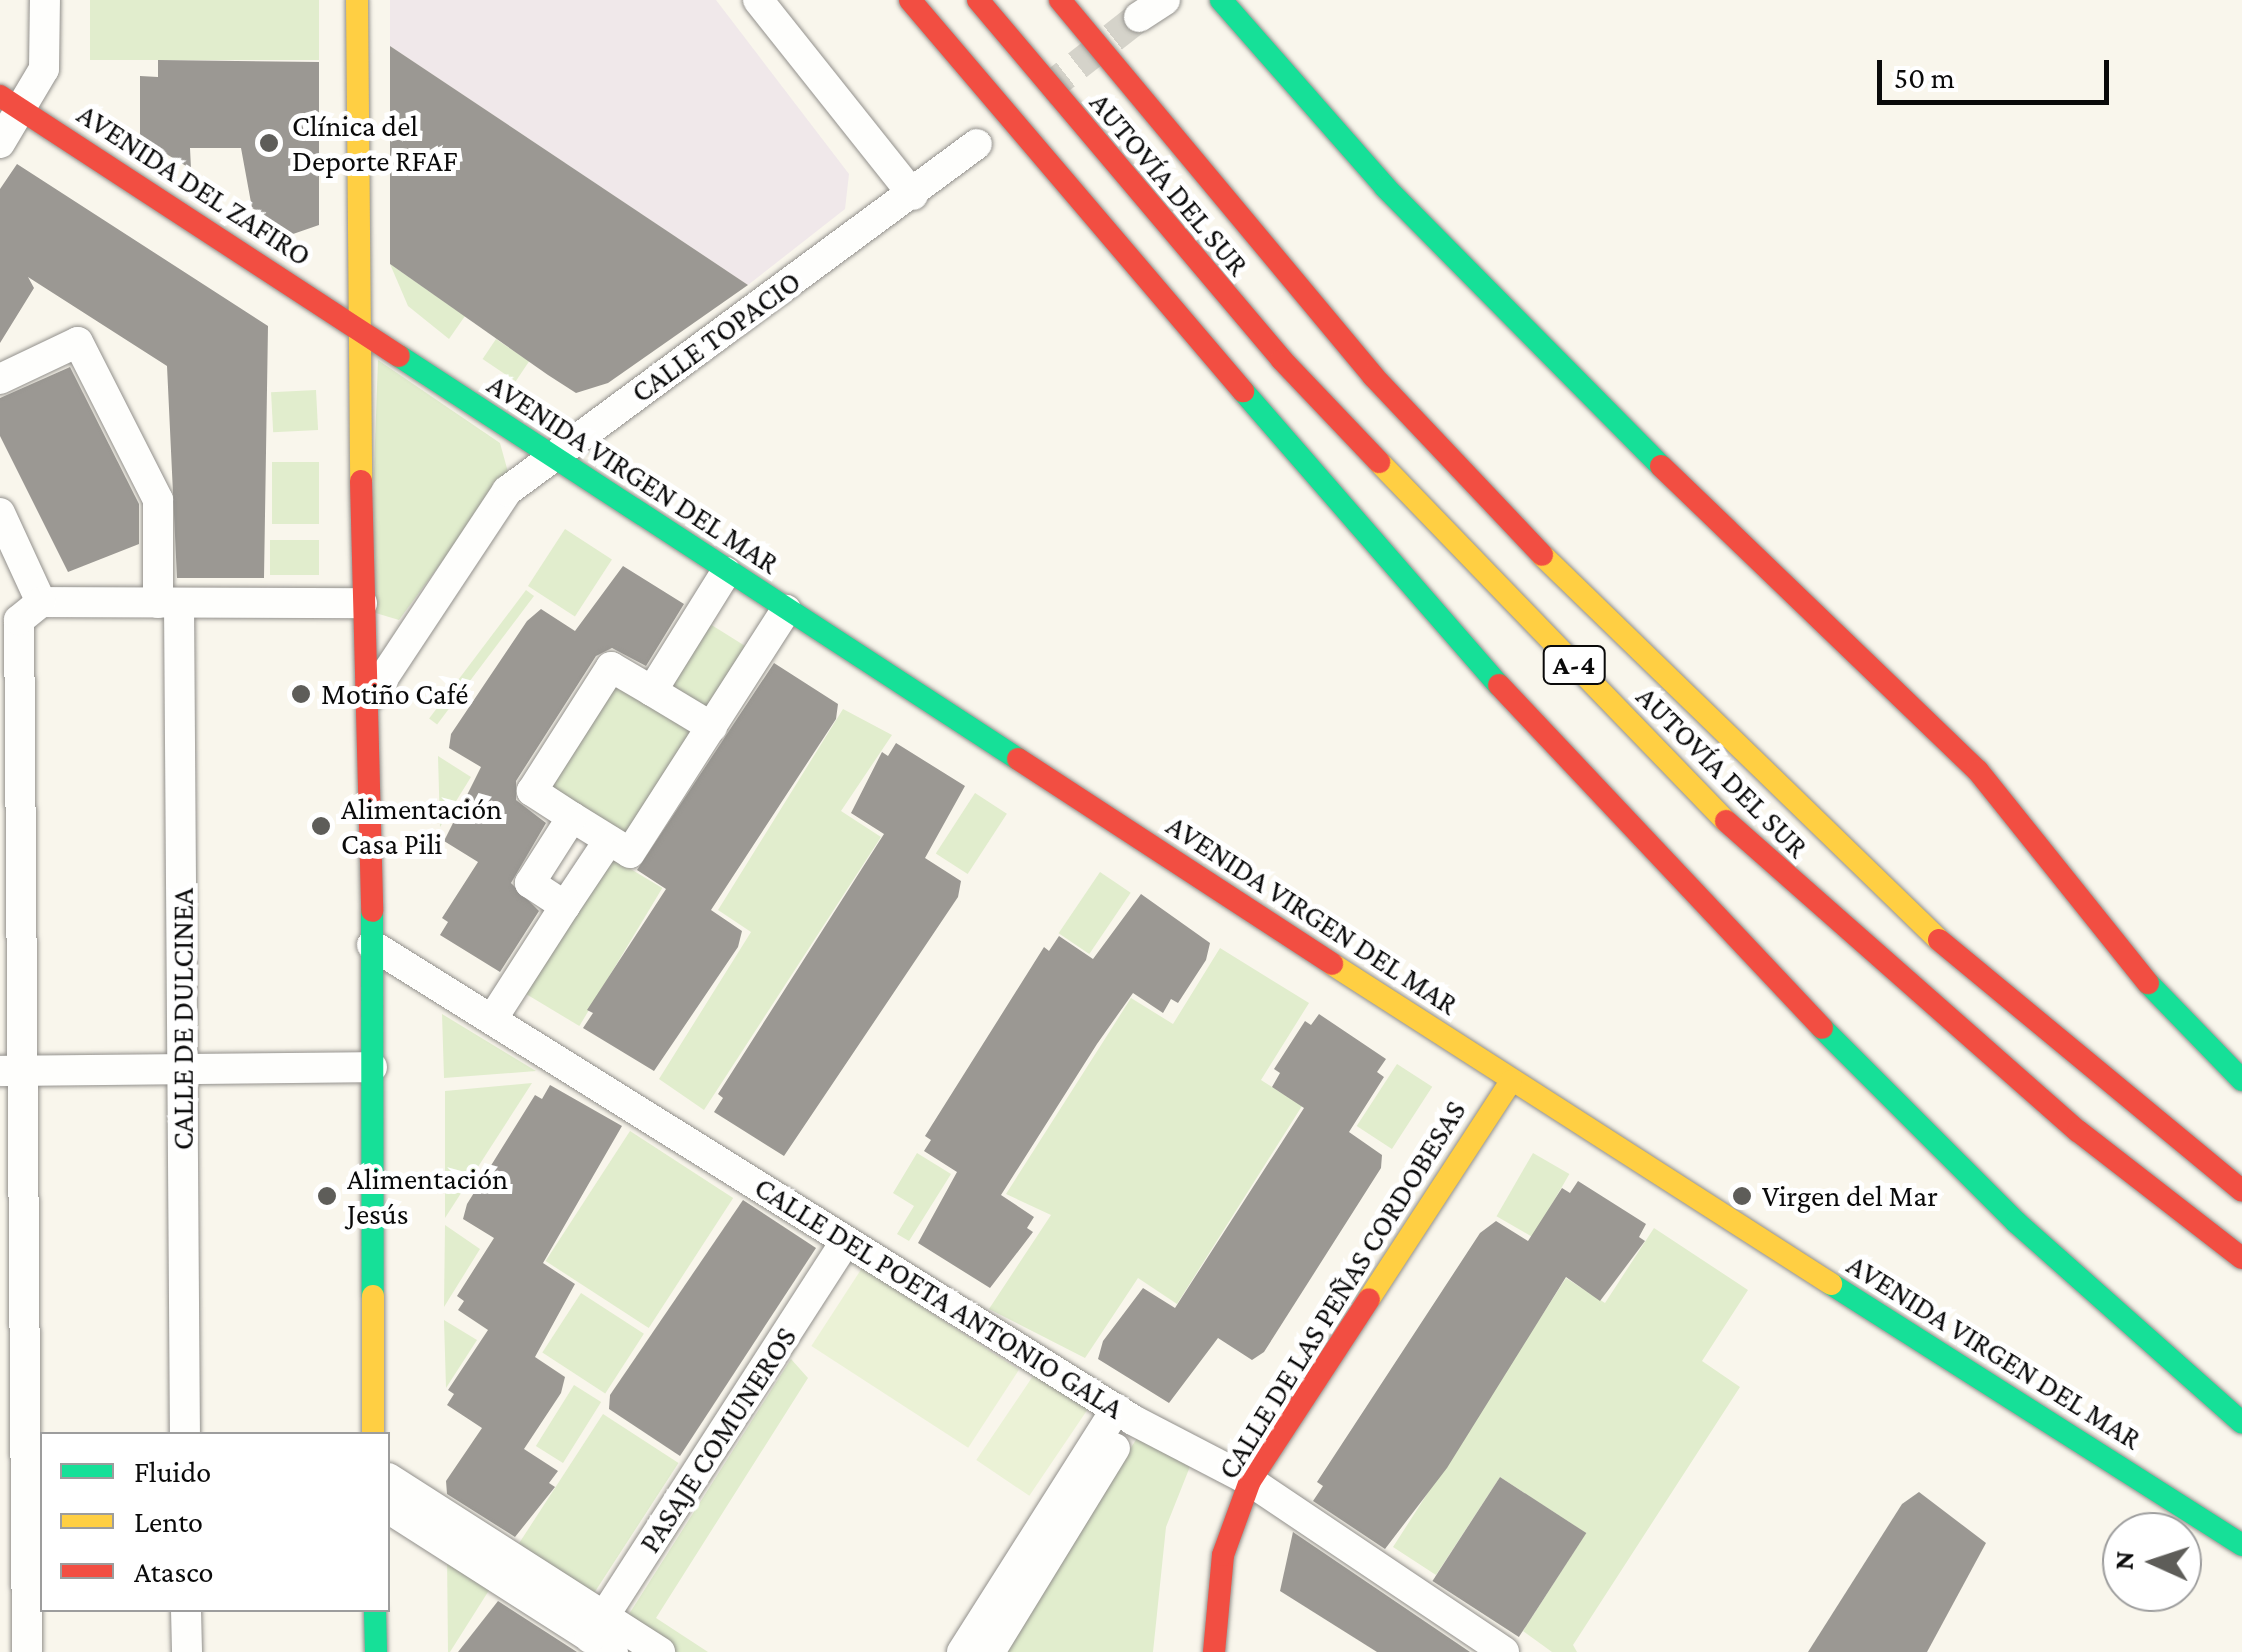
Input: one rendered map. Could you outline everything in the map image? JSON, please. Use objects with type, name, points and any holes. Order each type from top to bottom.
[{"type":"main road","points":[[357,0],[356,324],[362,603],[372,695],[372,1432]]},
{"type":"main road","points":[[913,0],[1327,448]]},
{"type":"main road","points":[[913,0],[1664,870],[2016,1222],[2242,1423]]},
{"type":"main road","name":"AUTOVÍA DEL SUR","points":[[978,0],[1282,360],[1704,801],[2078,1131],[2242,1258]]},
{"type":"main road","name":"AUTOVÍA DEL SUR","points":[[1060,0],[1373,376],[1578,591],[1954,954],[2242,1191]]},
{"type":"main road","points":[[1221,0],[1385,187],[1767,573],[1978,771],[2186,1030],[2242,1080]]},
{"type":"main road","name":"AVENIDA DEL ZAFIRO","points":[[11,103],[356,324]]},
{"type":"main road","name":"AVENIDA VIRGEN DEL MAR","points":[[356,324],[548,457],[1511,1081],[2242,1544]]},
{"type":"main road","points":[[1475,599],[1704,801]]},
{"type":"main road","name":"CALLE DE LAS PEÑAS CORDOBESAS","points":[[1214,1652],[1224,1555],[1250,1481],[1511,1081]]},
{"type":"main road","points":[[375,1612],[376,1652]]},
{"type":"street","points":[[0,143],[11,103],[44,68],[45,0]]},
{"type":"street","points":[[758,0],[913,196]]},
{"type":"street","points":[[1140,17],[1166,0]]},
{"type":"street","name":"CALLE TOPACIO","points":[[372,695],[507,491],[548,457],[913,196],[977,144]]},
{"type":"street","name":"CALLE DE DULCINEA","points":[[0,379],[78,342],[158,500],[168,603],[184,1069],[186,1432]]},
{"type":"street","points":[[0,513],[41,602]]},
{"type":"street","points":[[652,691],[726,572]]},
{"type":"street","points":[[27,1652],[10,1070],[19,620],[41,602],[362,603]]},
{"type":"street","points":[[712,726],[611,667],[532,790],[630,853],[712,726],[786,610]]},
{"type":"street","points":[[565,906],[530,883],[572,817]]},
{"type":"street","points":[[494,1018],[609,840]]},
{"type":"street","name":"CALLE DEL POETA ANTONIO GALA","points":[[372,945],[494,1018],[845,1242],[858,1242],[1124,1414],[1250,1481],[1504,1652]]},
{"type":"street","points":[[10,1070],[372,1067]]},
{"type":"street","name":"PASAJE COMUNEROS","points":[[603,1635],[845,1242]]},
{"type":"street","points":[[962,1652],[1124,1414]]},
{"type":"street","points":[[990,1652],[1124,1414]]},
{"type":"street","points":[[390,1479],[603,1635]]},
{"type":"street","points":[[390,1509],[603,1635],[660,1652]]},
{"type":"street","points":[[186,1612],[186,1652]]},
{"type":"shaded area","points":[[390,0],[716,0],[849,174],[845,209],[748,285],[390,46]]},
{"type":"green space","points":[[90,0],[319,0],[319,60],[90,60]]},
{"type":"green space","points":[[390,264],[465,316],[449,339],[408,306]]},
{"type":"green space","points":[[496,339],[529,361],[516,381],[483,359]]},
{"type":"green space","points":[[378,360],[500,443],[508,472],[399,620],[369,611]]},
{"type":"green space","points":[[316,390],[318,430],[273,432],[271,392]]},
{"type":"green space","points":[[272,462],[319,462],[319,524],[272,524]]},
{"type":"green space","points":[[565,529],[612,559],[575,617],[528,586]]},
{"type":"green space","points":[[270,540],[319,540],[319,575],[270,575]]},
{"type":"green space","points":[[526,590],[534,596],[437,725],[429,719]]},
{"type":"green space","points":[[702,619],[756,653],[712,723],[658,689]]},
{"type":"green space","points":[[611,673],[704,731],[631,849],[537,791]]},
{"type":"green space","points":[[843,709],[892,735],[841,811],[881,837],[704,1110],[659,1079],[751,932],[718,910]]},
{"type":"green space","points":[[438,756],[471,777],[440,827]]},
{"type":"green space","points":[[975,793],[1007,814],[968,874],[936,853]]},
{"type":"green space","points":[[604,853],[662,888],[579,1026],[521,991]]},
{"type":"green space","points":[[1100,872],[1131,893],[1089,954],[1059,933]]},
{"type":"green space","points":[[1220,948],[1309,1003],[1261,1080],[1302,1106],[1177,1304],[1138,1278],[1085,1358],[989,1309],[1051,1215],[1006,1194],[1131,998],[1173,1024]]},
{"type":"green space","points":[[442,1014],[536,1071],[444,1078]]},
{"type":"green space","points":[[1397,1064],[1432,1087],[1392,1149],[1357,1126]]},
{"type":"green space","points":[[532,1083],[445,1218],[445,1091]]},
{"type":"green space","points":[[630,1131],[733,1198],[649,1328],[546,1261]]},
{"type":"green space","points":[[917,1153],[951,1174],[909,1241],[897,1234],[914,1206],[893,1193]]},
{"type":"green space","points":[[1533,1153],[1569,1174],[1533,1237],[1496,1216]]},
{"type":"green space","points":[[445,1225],[480,1249],[444,1307]]},
{"type":"green space","points":[[1654,1228],[1748,1290],[1702,1361],[1740,1387],[1573,1645],[1577,1652],[1552,1652],[1523,1631],[1586,1533],[1500,1477],[1436,1575],[1393,1547],[1566,1278],[1605,1303]]},
{"type":"green space","points":[[862,1268],[1019,1370],[968,1448],[811,1346]]},
{"type":"green space","points":[[581,1293],[644,1334],[605,1393],[542,1353]]},
{"type":"green space","points":[[444,1320],[477,1340],[446,1388]]},
{"type":"green space","points":[[791,1359],[808,1378],[656,1618],[708,1652],[671,1652],[624,1622]]},
{"type":"green space","points":[[1035,1373],[1088,1409],[1029,1496],[976,1460]]},
{"type":"green space","points":[[574,1385],[601,1402],[563,1463],[536,1446]]},
{"type":"green space","points":[[603,1414],[678,1463],[589,1601],[513,1552]]},
{"type":"green space","points":[[1141,1432],[1191,1464],[1166,1527],[1153,1652],[1000,1652]]},
{"type":"green space","points":[[447,1553],[493,1584],[450,1652],[448,1652]]},
{"type":"building","points":[[390,46],[748,285],[608,383],[576,393],[548,375],[390,264]]},
{"type":"building","name":"Clínica del Deporte RFAF","points":[[158,60],[319,62],[319,225],[293,234],[252,208],[241,148],[190,148],[191,169],[140,138],[140,76],[158,77]]},
{"type":"building","points":[[17,164],[268,326],[264,578],[177,578],[167,366],[28,277],[34,288],[0,343],[0,189]]},
{"type":"building","points":[[70,367],[139,504],[139,544],[68,572],[0,436],[0,398]]},
{"type":"building","points":[[623,566],[684,604],[646,666],[612,648],[596,656],[516,781],[516,800],[546,823],[511,883],[539,911],[500,972],[440,935],[448,922],[442,918],[478,862],[444,841],[481,767],[449,748],[451,734],[527,621],[541,609],[575,631]]},
{"type":"building","points":[[774,663],[838,704],[836,719],[711,910],[742,931],[738,947],[654,1071],[583,1028],[593,1013],[587,1010],[666,889],[637,870]]},
{"type":"building","points":[[896,743],[965,786],[925,858],[961,881],[958,897],[784,1156],[714,1112],[723,1098],[718,1094],[884,834],[851,813],[882,752],[888,756]]},
{"type":"building","points":[[1141,894],[1210,943],[1206,960],[1178,1003],[1171,999],[1163,1013],[1133,993],[1097,1044],[1001,1195],[1034,1217],[1027,1228],[1033,1232],[990,1288],[918,1243],[957,1172],[924,1151],[931,1140],[925,1136],[1044,947],[1049,951],[1059,936],[1093,959]]},
{"type":"building","points":[[1319,1014],[1386,1059],[1377,1072],[1384,1077],[1349,1132],[1382,1155],[1381,1168],[1264,1352],[1252,1360],[1218,1338],[1169,1403],[1098,1359],[1103,1341],[1143,1288],[1175,1308],[1304,1108],[1272,1087],[1280,1073],[1274,1069],[1305,1021],[1311,1025]]},
{"type":"building","points":[[550,1085],[622,1126],[543,1263],[575,1284],[535,1357],[565,1377],[561,1393],[524,1449],[558,1471],[549,1483],[555,1487],[515,1537],[447,1494],[446,1481],[482,1428],[447,1405],[454,1394],[448,1390],[488,1330],[458,1310],[464,1301],[457,1296],[494,1238],[463,1219],[467,1204],[535,1095],[542,1099]]},
{"type":"building","points":[[1578,1181],[1646,1224],[1639,1237],[1645,1241],[1600,1301],[1566,1277],[1447,1468],[1385,1549],[1313,1501],[1323,1486],[1317,1482],[1480,1233],[1496,1221],[1528,1241],[1562,1188],[1570,1193]]},
{"type":"building","points":[[743,1200],[816,1248],[680,1456],[609,1409],[610,1395]]},
{"type":"building","points":[[1500,1477],[1586,1533],[1519,1637],[1432,1581]]},
{"type":"building","points":[[1919,1492],[1986,1543],[1927,1652],[1808,1652],[1902,1504]]},
{"type":"building","points":[[1293,1532],[1470,1652],[1377,1652],[1280,1591]]},
{"type":"building","points":[[498,1601],[577,1652],[458,1652]]},
{"type":"tunnel","points":[[1042,93],[1139,17]]},
{"type":"traffic: fast","points":[[1221,0],[1385,187],[1661,466]]},
{"type":"traffic: fast","points":[[399,356],[1018,759]]},
{"type":"traffic: fast","points":[[1243,391],[1499,685]]},
{"type":"traffic: fast","points":[[372,911],[373,1296]]},
{"type":"traffic: fast","points":[[2148,983],[2242,1080]]},
{"type":"traffic: fast","points":[[1822,1028],[2016,1222],[2242,1423]]},
{"type":"traffic: fast","points":[[1831,1284],[2242,1545]]},
{"type":"traffic: fast","points":[[375,1612],[376,1652]]},
{"type":"traffic: slow","points":[[357,0],[361,481]]},
{"type":"traffic: slow","points":[[1379,462],[1726,821]]},
{"type":"traffic: slow","points":[[1542,555],[1939,940]]},
{"type":"traffic: slow","points":[[1332,964],[1831,1284]]},
{"type":"traffic: slow","points":[[1369,1299],[1511,1081]]},
{"type":"traffic: slow","points":[[373,1296],[373,1432]]},
{"type":"traffic: jam","points":[[910,0],[1243,391]]},
{"type":"traffic: jam","points":[[978,0],[1282,360],[1379,462]]},
{"type":"traffic: jam","points":[[1060,0],[1373,376],[1542,555]]},
{"type":"traffic: jam","points":[[0,96],[399,356]]},
{"type":"traffic: jam","points":[[1661,466],[1978,771],[2148,983]]},
{"type":"traffic: jam","points":[[361,481],[372,911]]},
{"type":"traffic: jam","points":[[1499,685],[1822,1028]]},
{"type":"traffic: jam","points":[[1018,759],[1332,964]]},
{"type":"traffic: jam","points":[[1726,821],[2078,1131],[2242,1258]]},
{"type":"traffic: jam","points":[[1939,940],[2242,1191]]},
{"type":"traffic: jam","points":[[1214,1652],[1223,1555],[1250,1481],[1369,1299]]},
{"type":"place","name":"Clínica del Deporte RFAF","points":[[269,143]]},
{"type":"place","name":"Motiño Café","points":[[301,694]]},
{"type":"place","name":"Alimentación Casa Pili","points":[[321,826]]},
{"type":"place","name":"Alimentación Jesús","points":[[327,1196]]},
{"type":"place","name":"Virgen del Mar","points":[[1742,1196]]}]
